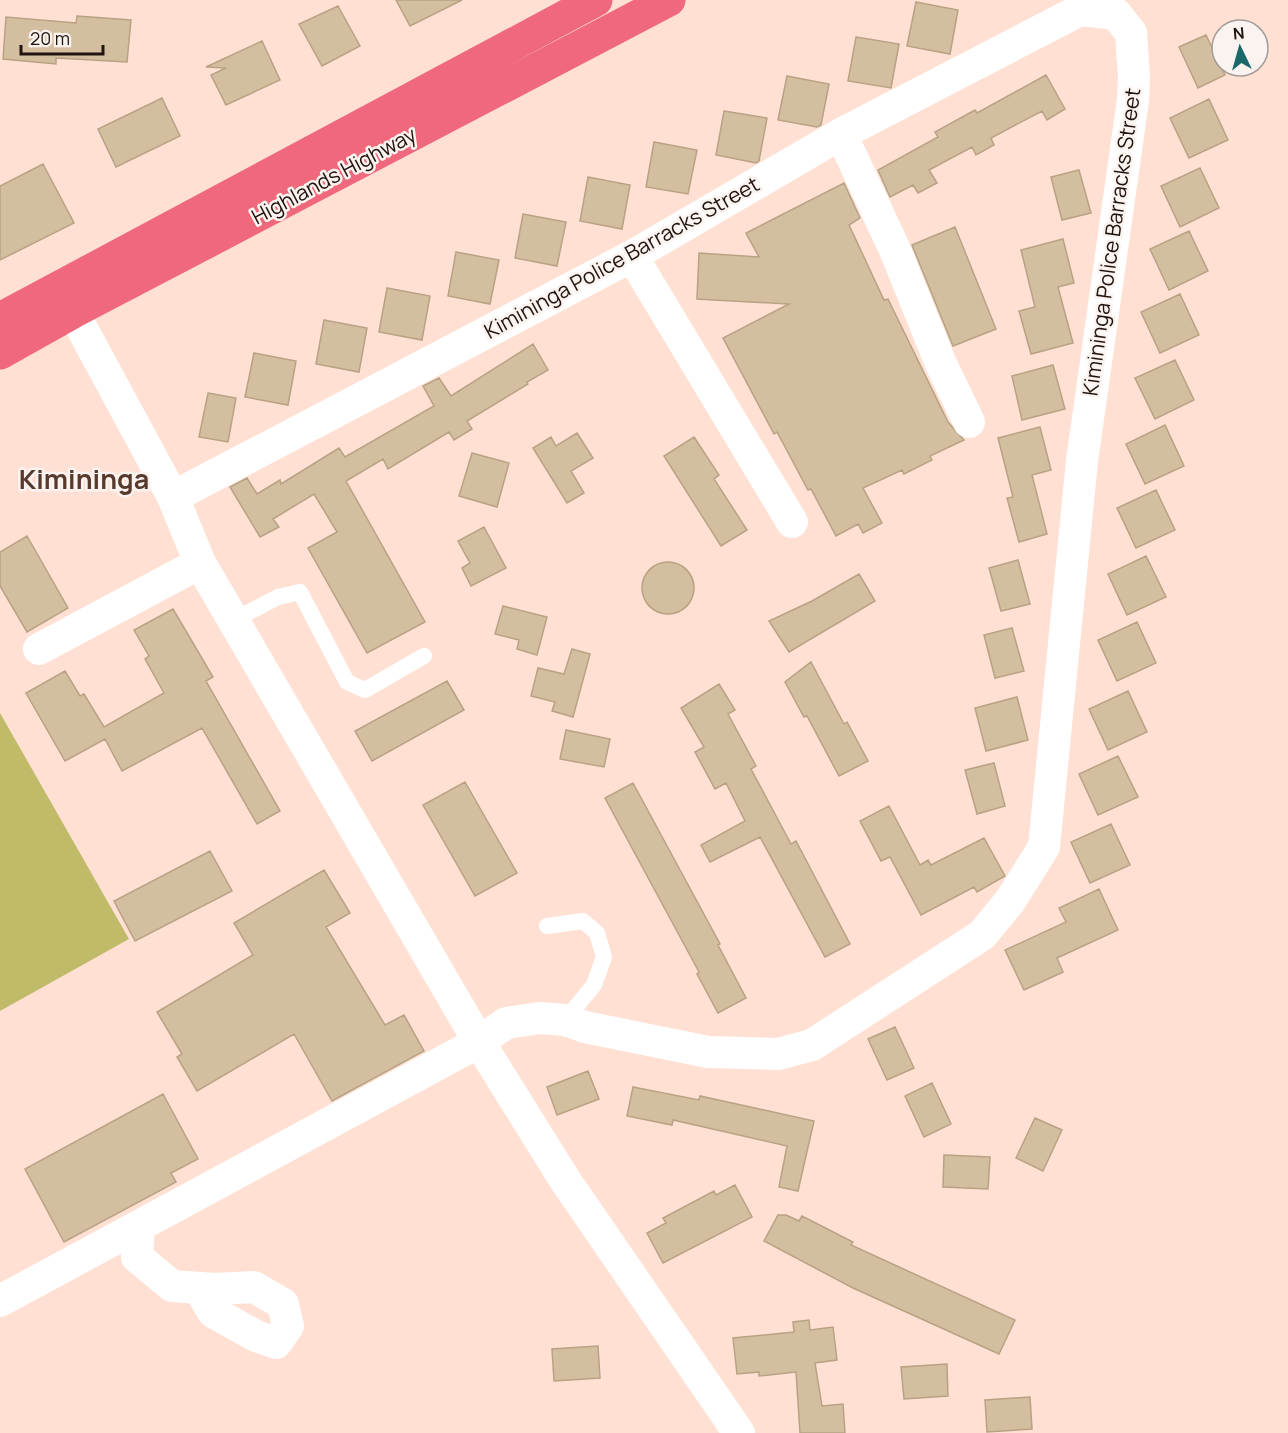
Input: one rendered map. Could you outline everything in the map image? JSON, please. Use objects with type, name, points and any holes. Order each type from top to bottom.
[{"type":"highway","name":"Highlands Highway","points":[[0,319],[596,0]]},
{"type":"highway","name":"Highlands Highway","points":[[0,353],[73,312],[669,0]]},
{"type":"street","name":"Kimininga Police Barracks Street","points":[[0,1301],[479,1042],[506,1023],[540,1018],[565,1020],[585,1027],[708,1052],[778,1054],[812,1045],[982,935],[1010,901],[1044,847],[1082,461],[1133,100],[1131,33],[1116,14],[1080,10],[841,134],[633,256],[173,497]]},
{"type":"street","points":[[841,134],[895,250],[941,364],[969,422]]},
{"type":"street","points":[[633,256],[792,522]]},
{"type":"street","points":[[73,312],[173,497],[200,563],[479,1042],[565,1180],[739,1433]]},
{"type":"street","points":[[39,649],[200,563]]},
{"type":"street","points":[[139,1226],[137,1257],[172,1286],[199,1288]]},
{"type":"lane","points":[[234,620],[278,597],[300,592],[347,682],[365,690],[424,656]]},
{"type":"lane","points":[[547,926],[583,921],[597,933],[604,957],[594,985],[565,1020]]},
{"type":"shaded area","points":[[0,713],[129,939],[0,1011]]},
{"type":"building","points":[[396,0],[462,0],[410,26]]},
{"type":"building","points":[[916,2],[958,10],[950,54],[907,46]]},
{"type":"building","points":[[338,6],[360,46],[322,66],[299,24]]},
{"type":"building","points":[[77,16],[131,20],[127,62],[56,58],[56,64],[3,59],[6,17],[76,23]]},
{"type":"building","points":[[1206,35],[1210,43],[1210,78],[1219,78],[1198,88],[1179,47]]},
{"type":"building","points":[[856,37],[899,44],[891,88],[848,81]]},
{"type":"building","points":[[262,41],[280,80],[226,105],[211,75],[226,68],[206,67]]},
{"type":"building","points":[[1046,75],[1065,109],[1047,120],[1042,111],[991,138],[994,145],[976,155],[972,147],[929,170],[937,183],[918,193],[913,185],[890,197],[878,170],[938,137],[935,132],[975,110],[977,113]]},
{"type":"building","points":[[787,76],[829,84],[821,125],[817,127],[778,120]]},
{"type":"building","points":[[162,98],[180,136],[116,167],[98,129]]},
{"type":"building","points":[[1209,99],[1228,140],[1189,158],[1170,118]]},
{"type":"building","points":[[724,111],[767,118],[759,161],[756,163],[716,155]]},
{"type":"building","points":[[654,142],[697,150],[688,194],[646,187]]},
{"type":"building","points":[[43,164],[74,223],[0,260],[0,186]]},
{"type":"building","points":[[1200,168],[1219,208],[1180,227],[1161,186]]},
{"type":"building","points":[[1079,170],[1091,213],[1062,220],[1051,177]]},
{"type":"building","points":[[588,177],[630,185],[622,229],[580,221]]},
{"type":"building","points":[[844,183],[860,218],[849,225],[884,300],[888,299],[948,422],[964,440],[930,456],[932,460],[904,474],[902,470],[863,488],[882,523],[863,533],[858,524],[836,536],[777,432],[774,434],[723,338],[789,304],[697,299],[699,253],[759,257],[746,233]]},
{"type":"building","points":[[523,214],[566,222],[557,266],[515,258]]},
{"type":"building","points":[[955,227],[996,329],[953,346],[912,245]]},
{"type":"building","points":[[1189,231],[1208,271],[1169,290],[1150,249]]},
{"type":"building","points":[[1063,239],[1074,283],[1058,287],[1073,343],[1031,354],[1019,311],[1035,307],[1021,250]]},
{"type":"building","points":[[456,252],[499,260],[490,304],[448,296]]},
{"type":"building","points":[[387,288],[430,296],[422,340],[379,332]]},
{"type":"building","points":[[1180,294],[1199,335],[1160,353],[1141,312]]},
{"type":"building","points":[[324,320],[367,328],[359,372],[316,364]]},
{"type":"building","points":[[533,344],[548,370],[467,421],[472,429],[454,440],[449,432],[388,469],[383,459],[346,481],[425,622],[367,653],[308,548],[337,532],[314,494],[273,519],[279,527],[260,537],[230,487],[247,478],[257,494],[280,480],[281,484],[339,448],[345,457],[434,406],[423,386],[439,378],[451,396]]},
{"type":"building","points":[[254,353],[296,361],[288,405],[245,397]]},
{"type":"building","points":[[1175,360],[1194,400],[1155,419],[1135,378]]},
{"type":"building","points":[[1053,365],[1065,409],[1022,420],[1012,376]]},
{"type":"building","points":[[208,393],[236,398],[228,442],[199,437]]},
{"type":"building","points":[[1165,425],[1184,466],[1145,484],[1126,444]]},
{"type":"building","points":[[1040,427],[1051,470],[1032,475],[1047,534],[1019,542],[1007,498],[1013,497],[998,438]]},
{"type":"building","points":[[577,433],[593,458],[571,471],[584,493],[567,503],[533,448],[551,437],[556,446]]},
{"type":"building","points":[[694,437],[719,475],[714,479],[747,530],[721,546],[664,456]]},
{"type":"building","points":[[472,453],[509,463],[497,507],[459,496]]},
{"type":"building","points":[[1156,490],[1175,530],[1136,548],[1117,508]]},
{"type":"building","points":[[484,527],[506,568],[471,586],[462,568],[470,563],[458,541]]},
{"type":"building","points":[[27,536],[68,608],[27,632],[0,586],[0,552]]},
{"type":"building","points":[[1146,556],[1166,597],[1127,615],[1108,574]]},
{"type":"building","points":[[1018,560],[1030,604],[1001,611],[989,568]]},
{"type":"building","points":[[663,562],[673,562],[682,566],[690,574],[694,588],[690,602],[682,610],[673,614],[663,614],[654,610],[646,602],[642,593],[642,583],[646,574],[654,566]]},
{"type":"building","points":[[859,574],[875,601],[789,652],[769,621],[812,601]]},
{"type":"building","points":[[503,606],[547,617],[537,655],[517,649],[519,640],[495,634]]},
{"type":"building","points":[[173,609],[213,677],[206,681],[280,811],[257,824],[202,728],[122,771],[105,739],[65,761],[26,693],[65,671],[80,696],[84,694],[104,727],[164,693],[145,659],[149,656],[134,630]]},
{"type":"building","points":[[1137,622],[1156,663],[1117,681],[1098,640]]},
{"type":"building","points":[[1012,628],[1024,671],[995,678],[984,635]]},
{"type":"building","points":[[572,649],[590,654],[573,717],[552,711],[555,702],[531,696],[538,668],[564,674]]},
{"type":"building","points":[[811,662],[844,724],[847,722],[868,761],[839,776],[807,716],[804,717],[785,682]]},
{"type":"building","points":[[447,681],[464,710],[372,761],[355,731]]},
{"type":"building","points":[[719,684],[735,710],[728,714],[756,766],[751,769],[791,844],[796,841],[850,944],[825,957],[760,837],[710,862],[701,845],[745,821],[726,783],[715,789],[695,752],[704,747],[681,708]]},
{"type":"building","points":[[1128,691],[1147,732],[1108,750],[1089,709]]},
{"type":"building","points":[[1017,697],[1028,740],[986,751],[975,708]]},
{"type":"building","points":[[566,730],[610,739],[604,767],[560,759]]},
{"type":"building","points":[[1118,756],[1138,797],[1098,815],[1079,774]]},
{"type":"building","points":[[994,763],[1005,806],[977,814],[965,770]]},
{"type":"building","points":[[465,782],[517,873],[475,896],[423,805]]},
{"type":"building","points":[[633,783],[720,944],[718,945],[746,998],[718,1013],[697,974],[699,972],[605,798]]},
{"type":"building","points":[[889,806],[920,865],[928,860],[931,865],[984,838],[1005,876],[977,892],[974,887],[921,915],[890,857],[881,861],[860,821]]},
{"type":"building","points":[[1111,824],[1130,865],[1090,883],[1071,842]]},
{"type":"building","points":[[210,851],[232,891],[135,941],[114,901]]},
{"type":"building","points":[[324,870],[350,913],[326,927],[385,1025],[404,1015],[424,1051],[332,1101],[294,1034],[197,1091],[177,1057],[182,1054],[157,1012],[253,955],[234,923]]},
{"type":"building","points":[[1099,889],[1118,930],[1057,958],[1063,972],[1024,990],[1005,950],[1066,922],[1059,908]]},
{"type":"building","points":[[895,1027],[914,1068],[887,1080],[868,1039]]},
{"type":"building","points":[[588,1071],[599,1099],[557,1115],[547,1087]]},
{"type":"building","points":[[932,1083],[951,1124],[924,1137],[905,1096]]},
{"type":"building","points":[[633,1087],[699,1100],[700,1096],[814,1121],[798,1191],[779,1187],[787,1146],[673,1120],[672,1125],[627,1116]]},
{"type":"building","points":[[163,1094],[198,1159],[171,1173],[176,1182],[64,1242],[25,1169]]},
{"type":"building","points":[[1035,1118],[1062,1130],[1043,1171],[1016,1158]]},
{"type":"building","points":[[944,1155],[990,1157],[988,1189],[943,1187]]},
{"type":"building","points":[[735,1185],[752,1217],[663,1263],[647,1233],[666,1223],[663,1218],[714,1191],[716,1195]]},
{"type":"building","points":[[778,1215],[786,1215],[799,1221],[802,1216],[853,1242],[851,1245],[1015,1320],[999,1354],[853,1288],[764,1241]]},
{"type":"building","points":[[809,1320],[810,1330],[833,1327],[837,1360],[815,1363],[822,1406],[843,1404],[845,1433],[800,1433],[796,1372],[759,1376],[759,1372],[737,1374],[733,1338],[794,1332],[793,1322]]},
{"type":"building","points":[[598,1346],[600,1378],[554,1381],[552,1349]]},
{"type":"building","points":[[947,1364],[948,1396],[904,1399],[901,1367]]},
{"type":"building","points":[[1030,1397],[1032,1429],[987,1432],[985,1400]]},
{"type":"district","name":"Kimininga","points":[[84,480]]}]
